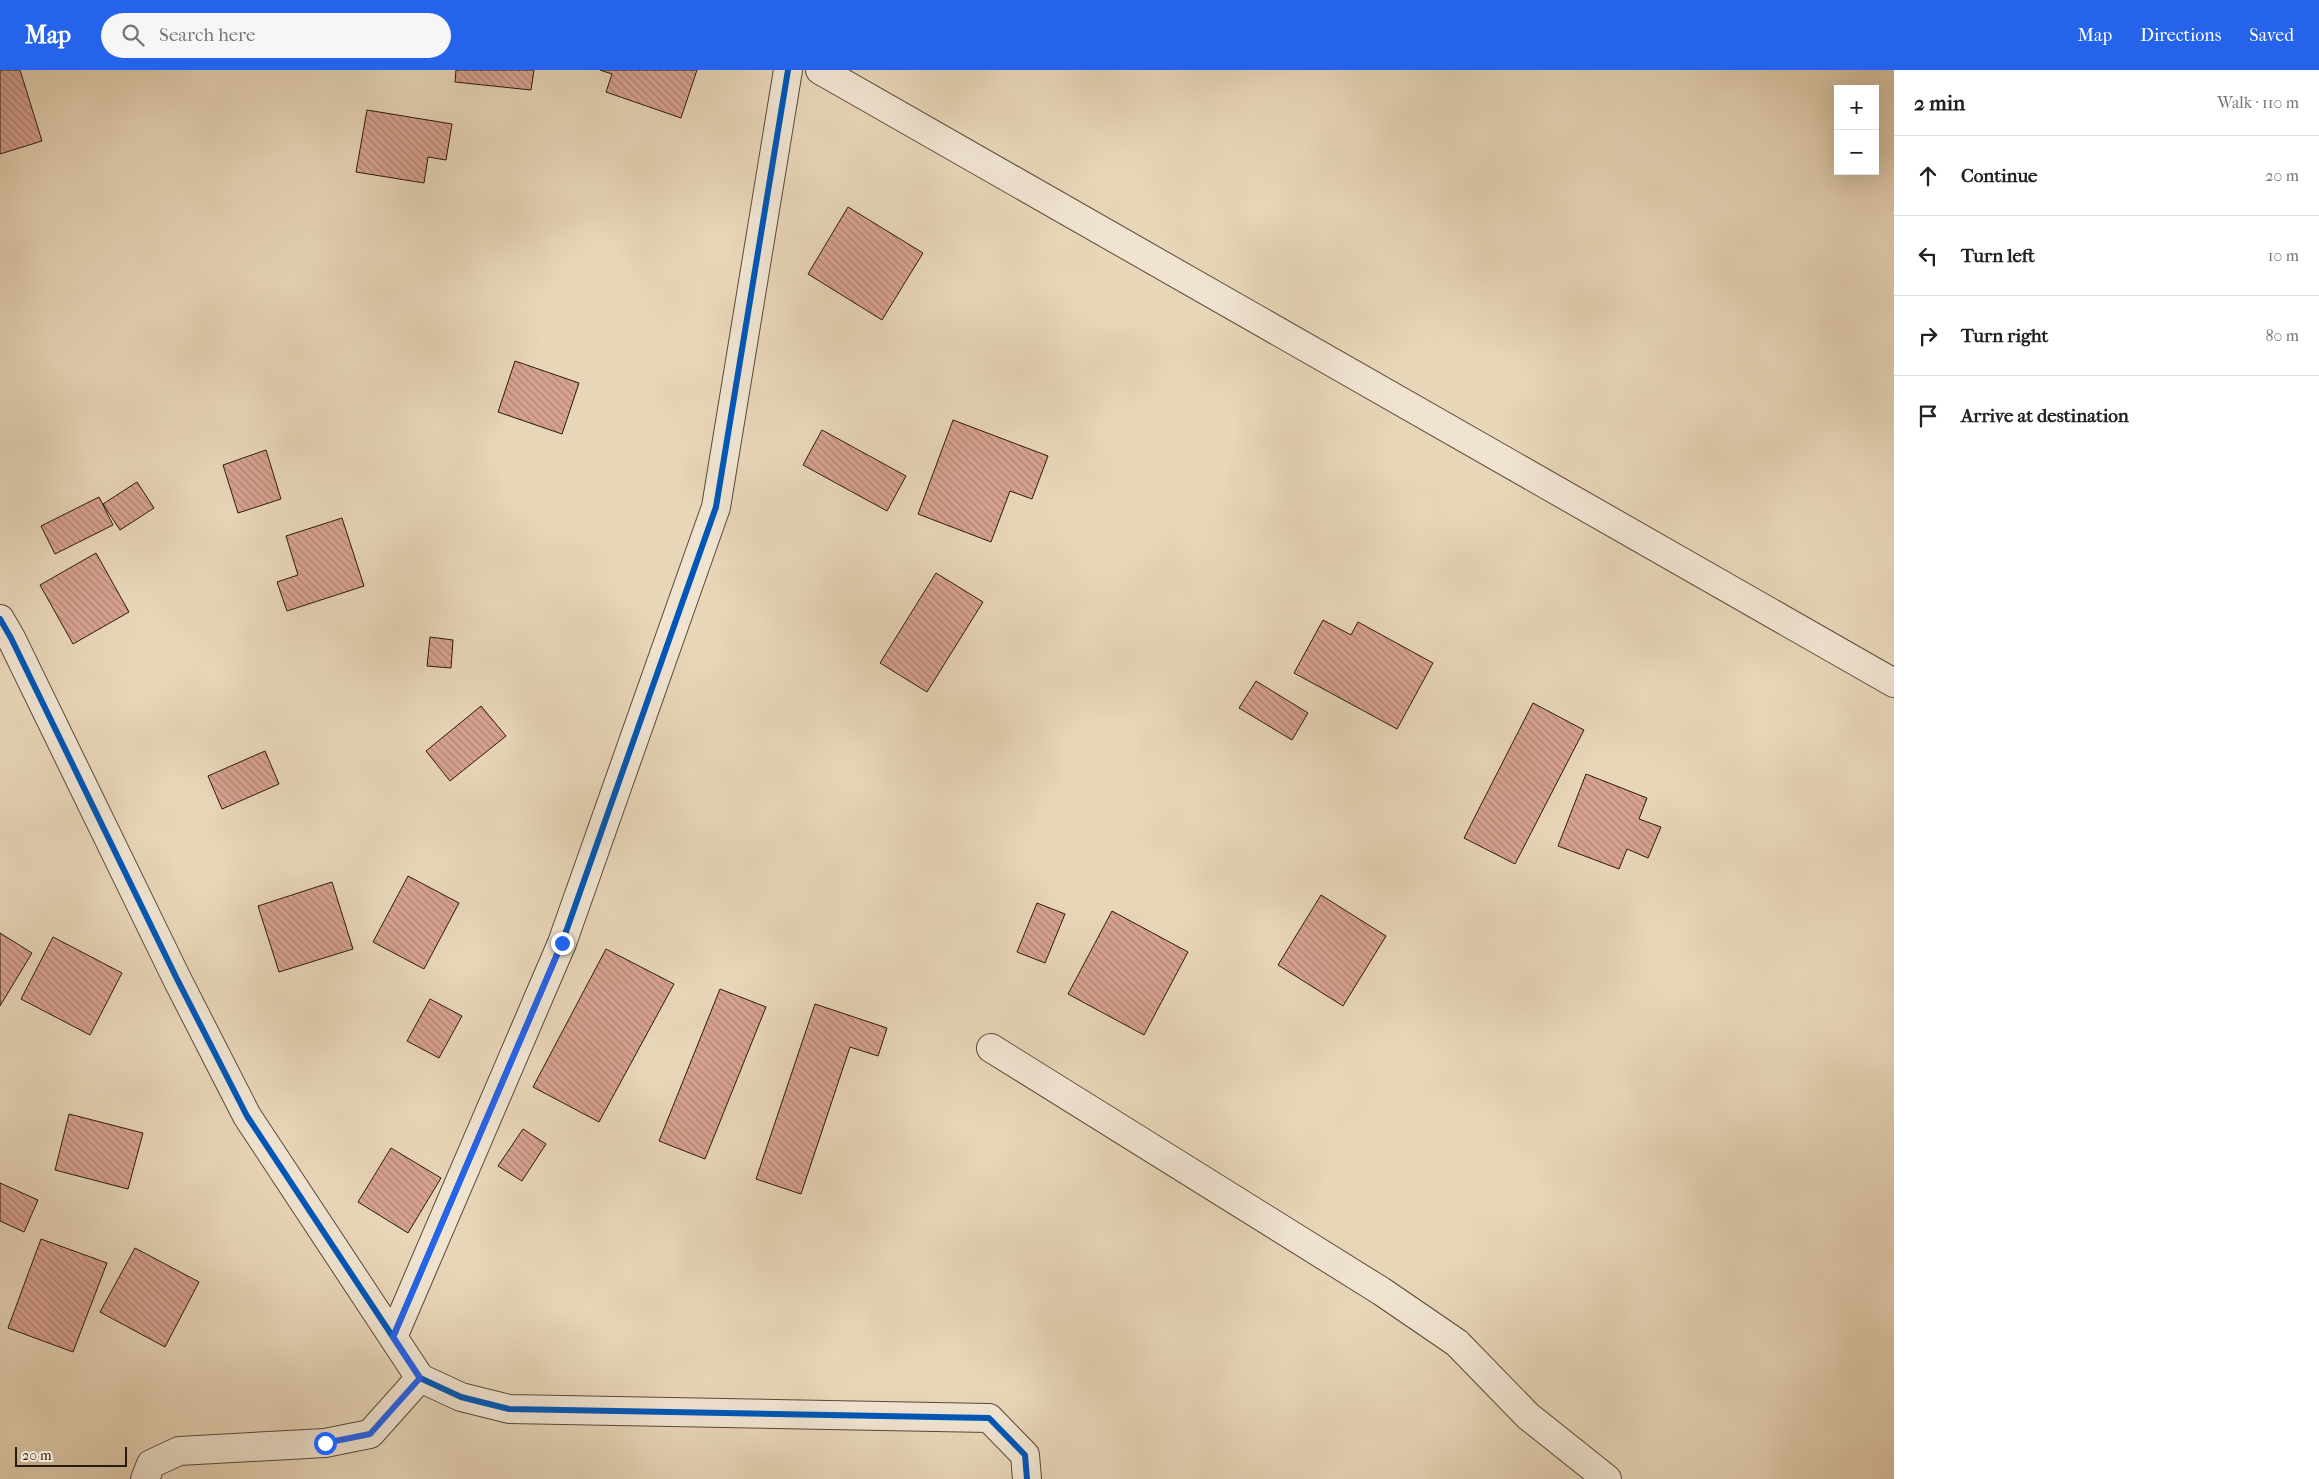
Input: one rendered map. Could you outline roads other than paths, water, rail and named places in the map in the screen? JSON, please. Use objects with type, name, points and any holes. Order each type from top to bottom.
[{"type":"street","points":[[393,1337],[562,943],[716,507],[788,70]]},
{"type":"street","points":[[820,70],[1894,683]]},
{"type":"street","points":[[0,619],[177,979],[247,1116],[420,1378],[461,1397],[509,1409],[990,1418],[1025,1455],[1027,1479]]},
{"type":"street","points":[[991,1048],[1381,1290],[1457,1343],[1528,1416],[1607,1479]]},
{"type":"street","points":[[145,1479],[151,1464],[179,1451],[325,1443],[370,1434],[420,1378]]}]
